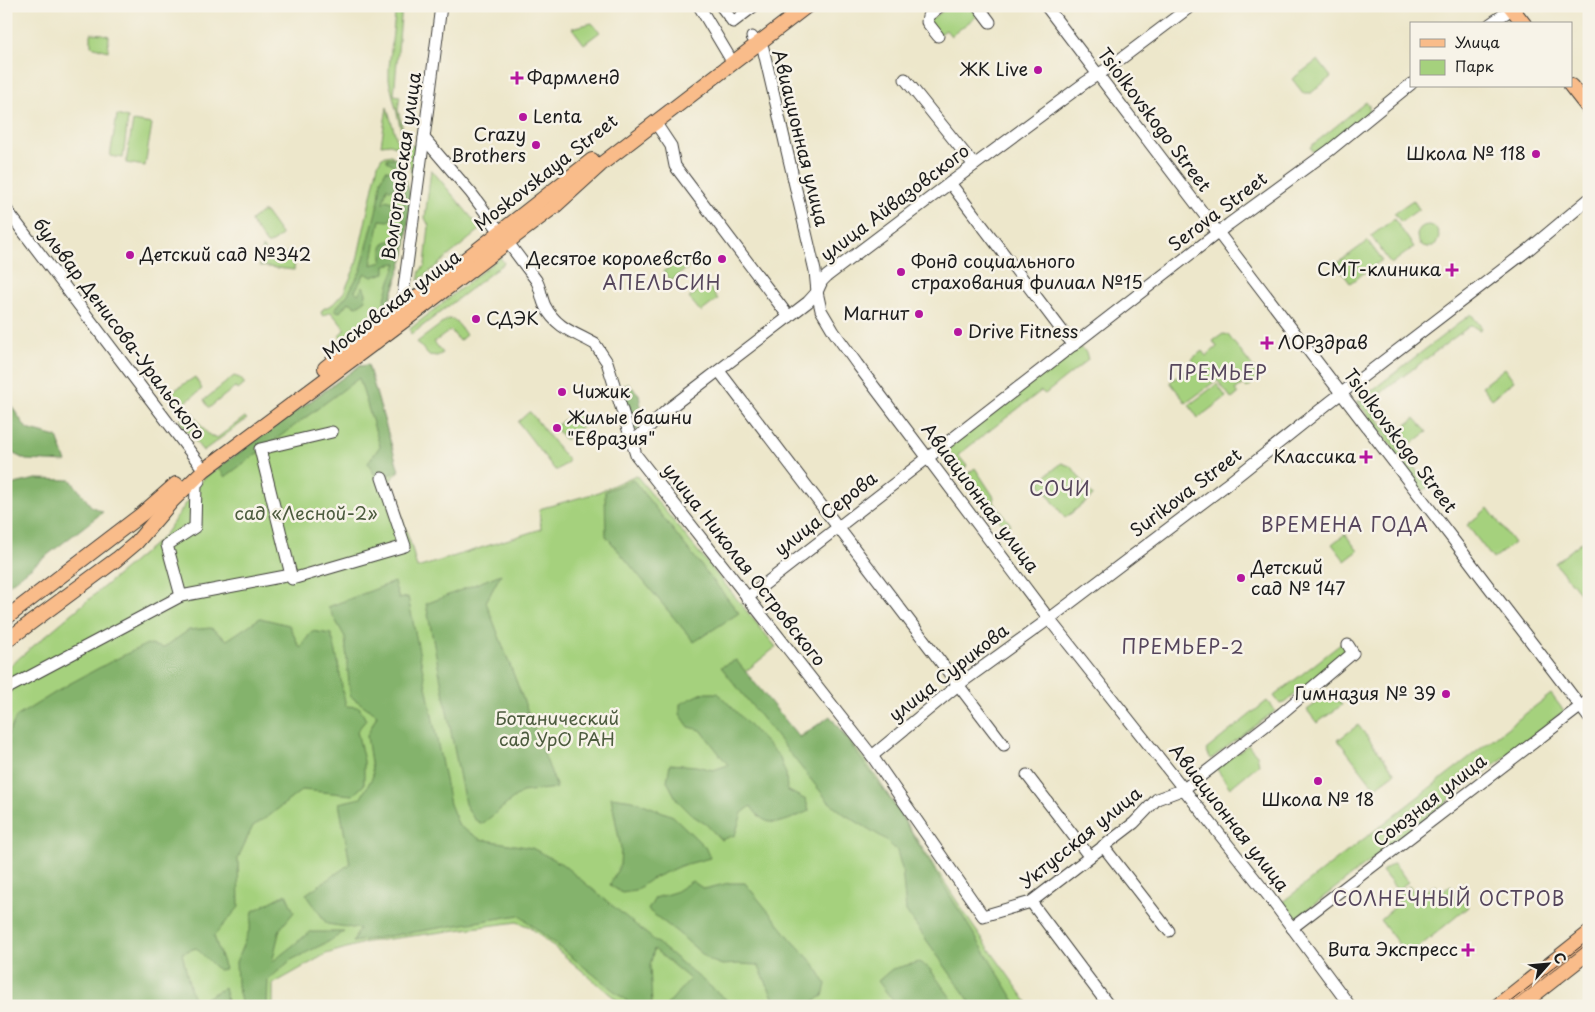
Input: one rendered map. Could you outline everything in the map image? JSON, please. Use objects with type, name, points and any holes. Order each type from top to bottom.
[{"type":"main road","name":"Moskovskaya Street","points":[[6,618],[394,321],[420,295],[504,237],[755,41],[793,6]]},
{"type":"main road","points":[[755,41],[807,6]]},
{"type":"main road","points":[[1513,7],[1523,22]]},
{"type":"main road","points":[[504,237],[555,206],[595,169],[730,59]]},
{"type":"main road","points":[[1572,87],[1589,109]]},
{"type":"main road","points":[[6,641],[136,543],[200,470]]},
{"type":"main road","points":[[1497,1006],[1589,933]]},
{"type":"main road","points":[[1520,1006],[1589,952]]},
{"type":"street","name":"Волгоградская улица","points":[[394,321],[402,295],[440,6]]},
{"type":"street","points":[[699,6],[730,59]]},
{"type":"street","points":[[721,6],[733,22],[754,6]]},
{"type":"street","points":[[938,36],[927,22],[928,16],[940,6]]},
{"type":"street","points":[[978,6],[990,22]]},
{"type":"street","name":"Tsiolkovskogo Street","points":[[1046,6],[1342,394],[1585,704],[1589,718]]},
{"type":"street","name":"улица Айвазовского","points":[[631,438],[638,437],[667,410],[790,317],[808,302],[827,276],[974,165],[1191,6]]},
{"type":"street","points":[[1493,22],[1513,7]]},
{"type":"street","name":"Авиационная улица","points":[[755,41],[763,48],[815,271],[821,310],[834,332],[1049,618],[1270,898],[1350,1006]]},
{"type":"street","points":[[905,79],[974,165]]},
{"type":"street","name":"Serova Street","points":[[927,458],[1218,233],[1330,150],[1410,85]]},
{"type":"street","points":[[655,122],[671,146],[675,166],[790,317]]},
{"type":"street","name":"улица Николая Островского","points":[[424,138],[471,193],[538,284],[542,301],[552,319],[559,326],[595,344],[608,362],[636,455],[872,756],[983,916]]},
{"type":"street","points":[[950,183],[1074,345]]},
{"type":"street","points":[[1342,394],[1528,250],[1589,199]]},
{"type":"street","name":"бульвар Денисова-Уральского","points":[[6,209],[200,470]]},
{"type":"street","points":[[719,371],[1004,745]]},
{"type":"street","name":"Surikova Street","points":[[1049,618],[1226,485],[1342,394]]},
{"type":"street","points":[[332,432],[260,449],[292,579],[405,546],[382,478]]},
{"type":"street","name":"улица Серова","points":[[747,598],[927,458]]},
{"type":"street","points":[[181,596],[167,545],[195,527],[196,484],[199,481],[200,470]]},
{"type":"street","points":[[6,689],[181,596],[291,575]]},
{"type":"street","name":"улица Сурикова","points":[[872,756],[958,684],[1049,618]]},
{"type":"street","name":"Уктусская улица","points":[[983,916],[1032,902],[1134,822],[1157,799],[1184,789],[1282,713],[1353,653],[1348,645]]},
{"type":"street","name":"Союзная улица","points":[[1292,928],[1585,704]]},
{"type":"street","points":[[1026,774],[1089,856]]},
{"type":"street","points":[[1103,846],[1169,931]]},
{"type":"street","points":[[1032,902],[1109,1006]]},
{"type":"green space","points":[[396,6],[402,6],[394,95],[400,96],[398,110],[407,146],[418,145],[414,184],[389,80]]},
{"type":"green space","points":[[949,6],[971,6],[978,15],[951,36],[946,30],[939,35],[929,21]]},
{"type":"green space","points":[[592,23],[600,32],[584,44],[572,28]]},
{"type":"green space","points":[[91,33],[109,36],[108,51],[91,46]]},
{"type":"green space","points":[[1318,60],[1331,77],[1311,93],[1303,93],[1292,79]]},
{"type":"green space","points":[[1366,102],[1369,106],[1369,112],[1316,155],[1310,147]]},
{"type":"green space","points":[[387,107],[399,147],[390,144],[381,145]]},
{"type":"green space","points":[[117,115],[128,118],[123,158],[110,156]]},
{"type":"green space","points":[[133,121],[152,124],[145,166],[126,163]]},
{"type":"green space","points":[[391,155],[398,160],[403,173],[407,209],[396,283],[390,300],[373,316],[342,339],[339,335],[345,329],[331,312],[323,316],[321,313],[323,309],[333,304],[344,292],[356,265],[378,164],[382,157]]},
{"type":"green space","points":[[387,158],[400,158],[411,198],[405,254],[388,304],[383,306],[397,263],[385,265],[385,273],[372,277],[365,273],[355,291],[358,294],[363,286],[366,293],[365,301],[357,306],[348,302],[340,312],[334,310],[348,294],[361,270],[379,200],[381,180],[386,170],[394,171],[400,184],[390,190],[387,187],[383,204],[387,200],[400,206],[389,221],[380,220],[371,265],[382,262],[382,247],[387,241],[398,242],[400,245],[404,205],[403,184],[397,168],[387,161]]},
{"type":"green space","points":[[431,169],[481,229],[418,281],[420,271],[425,265],[429,226],[425,218]]},
{"type":"green space","points":[[1413,200],[1419,209],[1401,222],[1394,213]]},
{"type":"green space","points":[[265,212],[281,234],[270,244],[267,244],[251,222],[252,219]]},
{"type":"green space","points":[[1394,219],[1414,247],[1391,264],[1371,236]]},
{"type":"green space","points":[[1428,225],[1436,228],[1439,236],[1436,244],[1428,247],[1420,244],[1417,236],[1420,228]]},
{"type":"green space","points":[[1368,241],[1382,260],[1350,283],[1336,264]]},
{"type":"green space","points":[[262,247],[274,260],[279,260],[289,251],[295,260],[294,270],[260,266]]},
{"type":"green space","points":[[500,257],[504,263],[411,335],[410,329]]},
{"type":"green space","points":[[682,257],[689,267],[671,281],[664,271]]},
{"type":"green space","points":[[707,284],[718,299],[701,312],[689,298]]},
{"type":"green space","points":[[1471,314],[1482,328],[1479,330],[1471,325],[1377,396],[1366,395]]},
{"type":"green space","points":[[448,319],[456,322],[466,335],[459,341],[451,330],[434,342],[443,353],[437,356],[428,355],[417,342]]},
{"type":"green space","points":[[1223,334],[1228,335],[1258,374],[1259,378],[1247,388],[1243,384],[1235,390],[1238,394],[1232,399],[1217,380],[1186,403],[1170,382],[1189,368],[1193,358],[1202,351],[1206,356],[1217,347],[1213,341]]},
{"type":"green space","points":[[1078,346],[1086,352],[1088,360],[1045,394],[1041,391],[958,455],[967,466],[963,469],[947,449]]},
{"type":"green space","name":"Ботанический сад УрО РАН","points":[[368,365],[399,471],[390,481],[417,568],[541,529],[539,509],[596,493],[636,475],[776,647],[745,672],[797,738],[830,717],[866,761],[973,926],[1030,1006],[624,1006],[530,927],[517,922],[367,942],[326,954],[273,984],[273,1006],[6,1006],[6,669],[163,537],[203,479],[359,366]]},
{"type":"green space","points":[[368,365],[399,471],[377,479],[368,463],[380,446],[359,378],[225,477],[218,468],[359,366]]},
{"type":"green space","points":[[1505,368],[1514,381],[1492,399],[1482,386]]},
{"type":"green space","points":[[234,376],[240,378],[245,384],[238,390],[235,387],[209,408],[204,400]]},
{"type":"green space","points":[[195,377],[202,389],[177,409],[167,395]]},
{"type":"green space","points":[[628,383],[639,394],[642,416],[639,424],[640,430],[635,431],[629,425],[619,388]]},
{"type":"green space","points":[[1217,384],[1226,397],[1198,418],[1189,405]]},
{"type":"green space","points":[[6,398],[27,429],[57,437],[66,462],[26,460],[6,450]]},
{"type":"green space","points":[[1361,400],[1366,403],[1429,487],[1424,490],[1421,489],[1406,472],[1391,445],[1358,403]]},
{"type":"green space","points":[[576,410],[586,423],[565,440],[555,427]]},
{"type":"green space","points":[[529,412],[568,460],[557,470],[555,470],[518,422]]},
{"type":"green space","points":[[188,413],[193,413],[206,432],[217,438],[245,417],[247,419],[203,451],[182,425],[181,419]]},
{"type":"green space","points":[[1415,418],[1427,432],[1409,446],[1398,432]]},
{"type":"green space","points":[[1062,463],[1072,467],[1093,496],[1065,518],[1040,484],[1040,480]]},
{"type":"green space","points":[[975,468],[994,497],[993,501],[1011,525],[1006,529],[966,475]]},
{"type":"green space","points":[[36,479],[71,480],[91,506],[103,512],[6,587],[6,486]]},
{"type":"green space","points":[[633,480],[739,613],[694,642],[606,536],[605,491]]},
{"type":"green space","points":[[1488,508],[1514,543],[1493,559],[1467,525]]},
{"type":"green space","points":[[1345,534],[1358,551],[1345,561],[1332,544]]},
{"type":"green space","points":[[1589,536],[1589,600],[1587,602],[1555,563]]},
{"type":"green space","points":[[501,574],[486,602],[557,788],[522,792],[482,824],[474,819],[465,804],[426,604]]},
{"type":"green space","points":[[394,582],[399,599],[408,597],[450,804],[459,826],[480,839],[532,848],[562,864],[734,1006],[666,1006],[690,979],[654,949],[650,966],[652,1005],[633,1006],[519,915],[353,942],[359,929],[327,924],[306,894],[350,864],[339,803],[361,798],[373,776],[367,736],[377,715],[350,696],[345,637],[328,607]]},
{"type":"green space","points":[[260,618],[289,625],[300,648],[312,631],[331,634],[346,706],[359,707],[366,720],[357,731],[364,761],[364,785],[353,795],[302,790],[253,826],[238,858],[239,907],[214,936],[225,969],[218,970],[196,948],[182,953],[191,991],[196,1003],[224,988],[227,1001],[221,1006],[6,1006],[6,739],[16,717],[69,684],[147,644],[163,648],[189,630],[211,628],[227,640]]},
{"type":"green space","points":[[1342,643],[1347,651],[1344,656],[1284,703],[1280,704],[1274,696]]},
{"type":"green space","points":[[736,660],[800,738],[830,716],[893,803],[1018,1006],[973,1006],[906,911],[902,869],[897,851],[885,839],[844,814],[828,801],[721,667]]},
{"type":"green space","points":[[1332,692],[1342,705],[1317,723],[1307,710]]},
{"type":"green space","points":[[703,693],[718,693],[779,756],[786,774],[787,790],[806,800],[809,811],[785,821],[770,822],[764,820],[751,806],[742,813],[735,835],[721,840],[707,825],[692,815],[677,800],[667,781],[670,764],[696,766],[713,770],[728,765],[701,730],[689,727],[680,714],[680,704]]},
{"type":"green space","points":[[1551,694],[1564,711],[1294,920],[1281,903]]},
{"type":"green space","points":[[1267,701],[1275,711],[1211,759],[1206,750]]},
{"type":"green space","points":[[1358,725],[1395,773],[1375,788],[1338,740]]},
{"type":"green space","points":[[1248,745],[1257,755],[1259,764],[1230,788],[1216,768]]},
{"type":"green space","points":[[611,797],[633,800],[673,816],[705,847],[710,858],[680,866],[651,879],[635,891],[622,893],[610,885],[620,865],[621,849]]},
{"type":"green space","points":[[1394,863],[1408,882],[1397,890],[1382,871]]},
{"type":"green space","points":[[692,881],[704,889],[729,883],[745,883],[814,964],[826,984],[823,996],[805,1006],[777,1006],[758,965],[722,965],[709,960],[648,910],[655,898],[675,892]]},
{"type":"green space","points":[[1435,885],[1441,893],[1451,885],[1468,907],[1408,956],[1380,920],[1398,904],[1400,892],[1409,886],[1415,893],[1423,888],[1426,891]]},
{"type":"green space","points":[[286,894],[294,912],[280,929],[272,962],[310,932],[344,932],[291,960],[268,980],[267,1006],[242,1006],[237,984],[236,962],[250,928],[253,911]]},
{"type":"green space","points":[[919,962],[929,968],[957,1006],[897,1006],[878,981],[892,969]]},
{"type":"tram line","points":[[1505,1006],[1589,940]]},
{"type":"place","name":"ЖК Live","points":[[1038,70]]},
{"type":"place","name":"Фармленд","points":[[517,78]]},
{"type":"place","name":"Lenta","points":[[523,117]]},
{"type":"place","name":"Crazy Brothers","points":[[536,145]]},
{"type":"place","name":"Школа № 118","points":[[1536,154]]},
{"type":"place","name":"Детский сад №342","points":[[130,255]]},
{"type":"place","name":"Десятое королевство","points":[[722,259]]},
{"type":"place","name":"СМТ-клиника","points":[[1452,270]]},
{"type":"place","name":"Фонд социального страхования филиал №15","points":[[901,272]]},
{"type":"place","name":"Магнит","points":[[919,314]]},
{"type":"place","name":"СДЭК","points":[[476,319]]},
{"type":"place","name":"Drive Fitness","points":[[958,332]]},
{"type":"place","name":"ЛОРздрав","points":[[1267,343]]},
{"type":"place","name":"Чижик","points":[[562,392]]},
{"type":"place","name":"Жилые башни \"Евразия\"","points":[[557,428]]},
{"type":"place","name":"Классика","points":[[1366,457]]},
{"type":"place","name":"Детский сад № 147","points":[[1241,578]]},
{"type":"place","name":"Гимназия № 39","points":[[1446,694]]},
{"type":"place","name":"Школа № 18","points":[[1318,781]]},
{"type":"place","name":"Вита Экспресс","points":[[1468,950]]},
{"type":"district","name":"АПЕЛЬСИН","points":[[662,283]]},
{"type":"district","name":"ПРЕМЬЕР","points":[[1218,373]]},
{"type":"district","name":"СОЧИ","points":[[1060,489]]},
{"type":"district","name":"ВРЕМЕНА ГОДА","points":[[1345,525]]},
{"type":"district","name":"ПРЕМЬЕР-2","points":[[1183,647]]},
{"type":"district","name":"СОЛНЕЧНЫЙ ОСТРОВ","points":[[1449,899]]},
{"type":"park label","name":"сад «Лесной-2»","points":[[306,514]]}]
